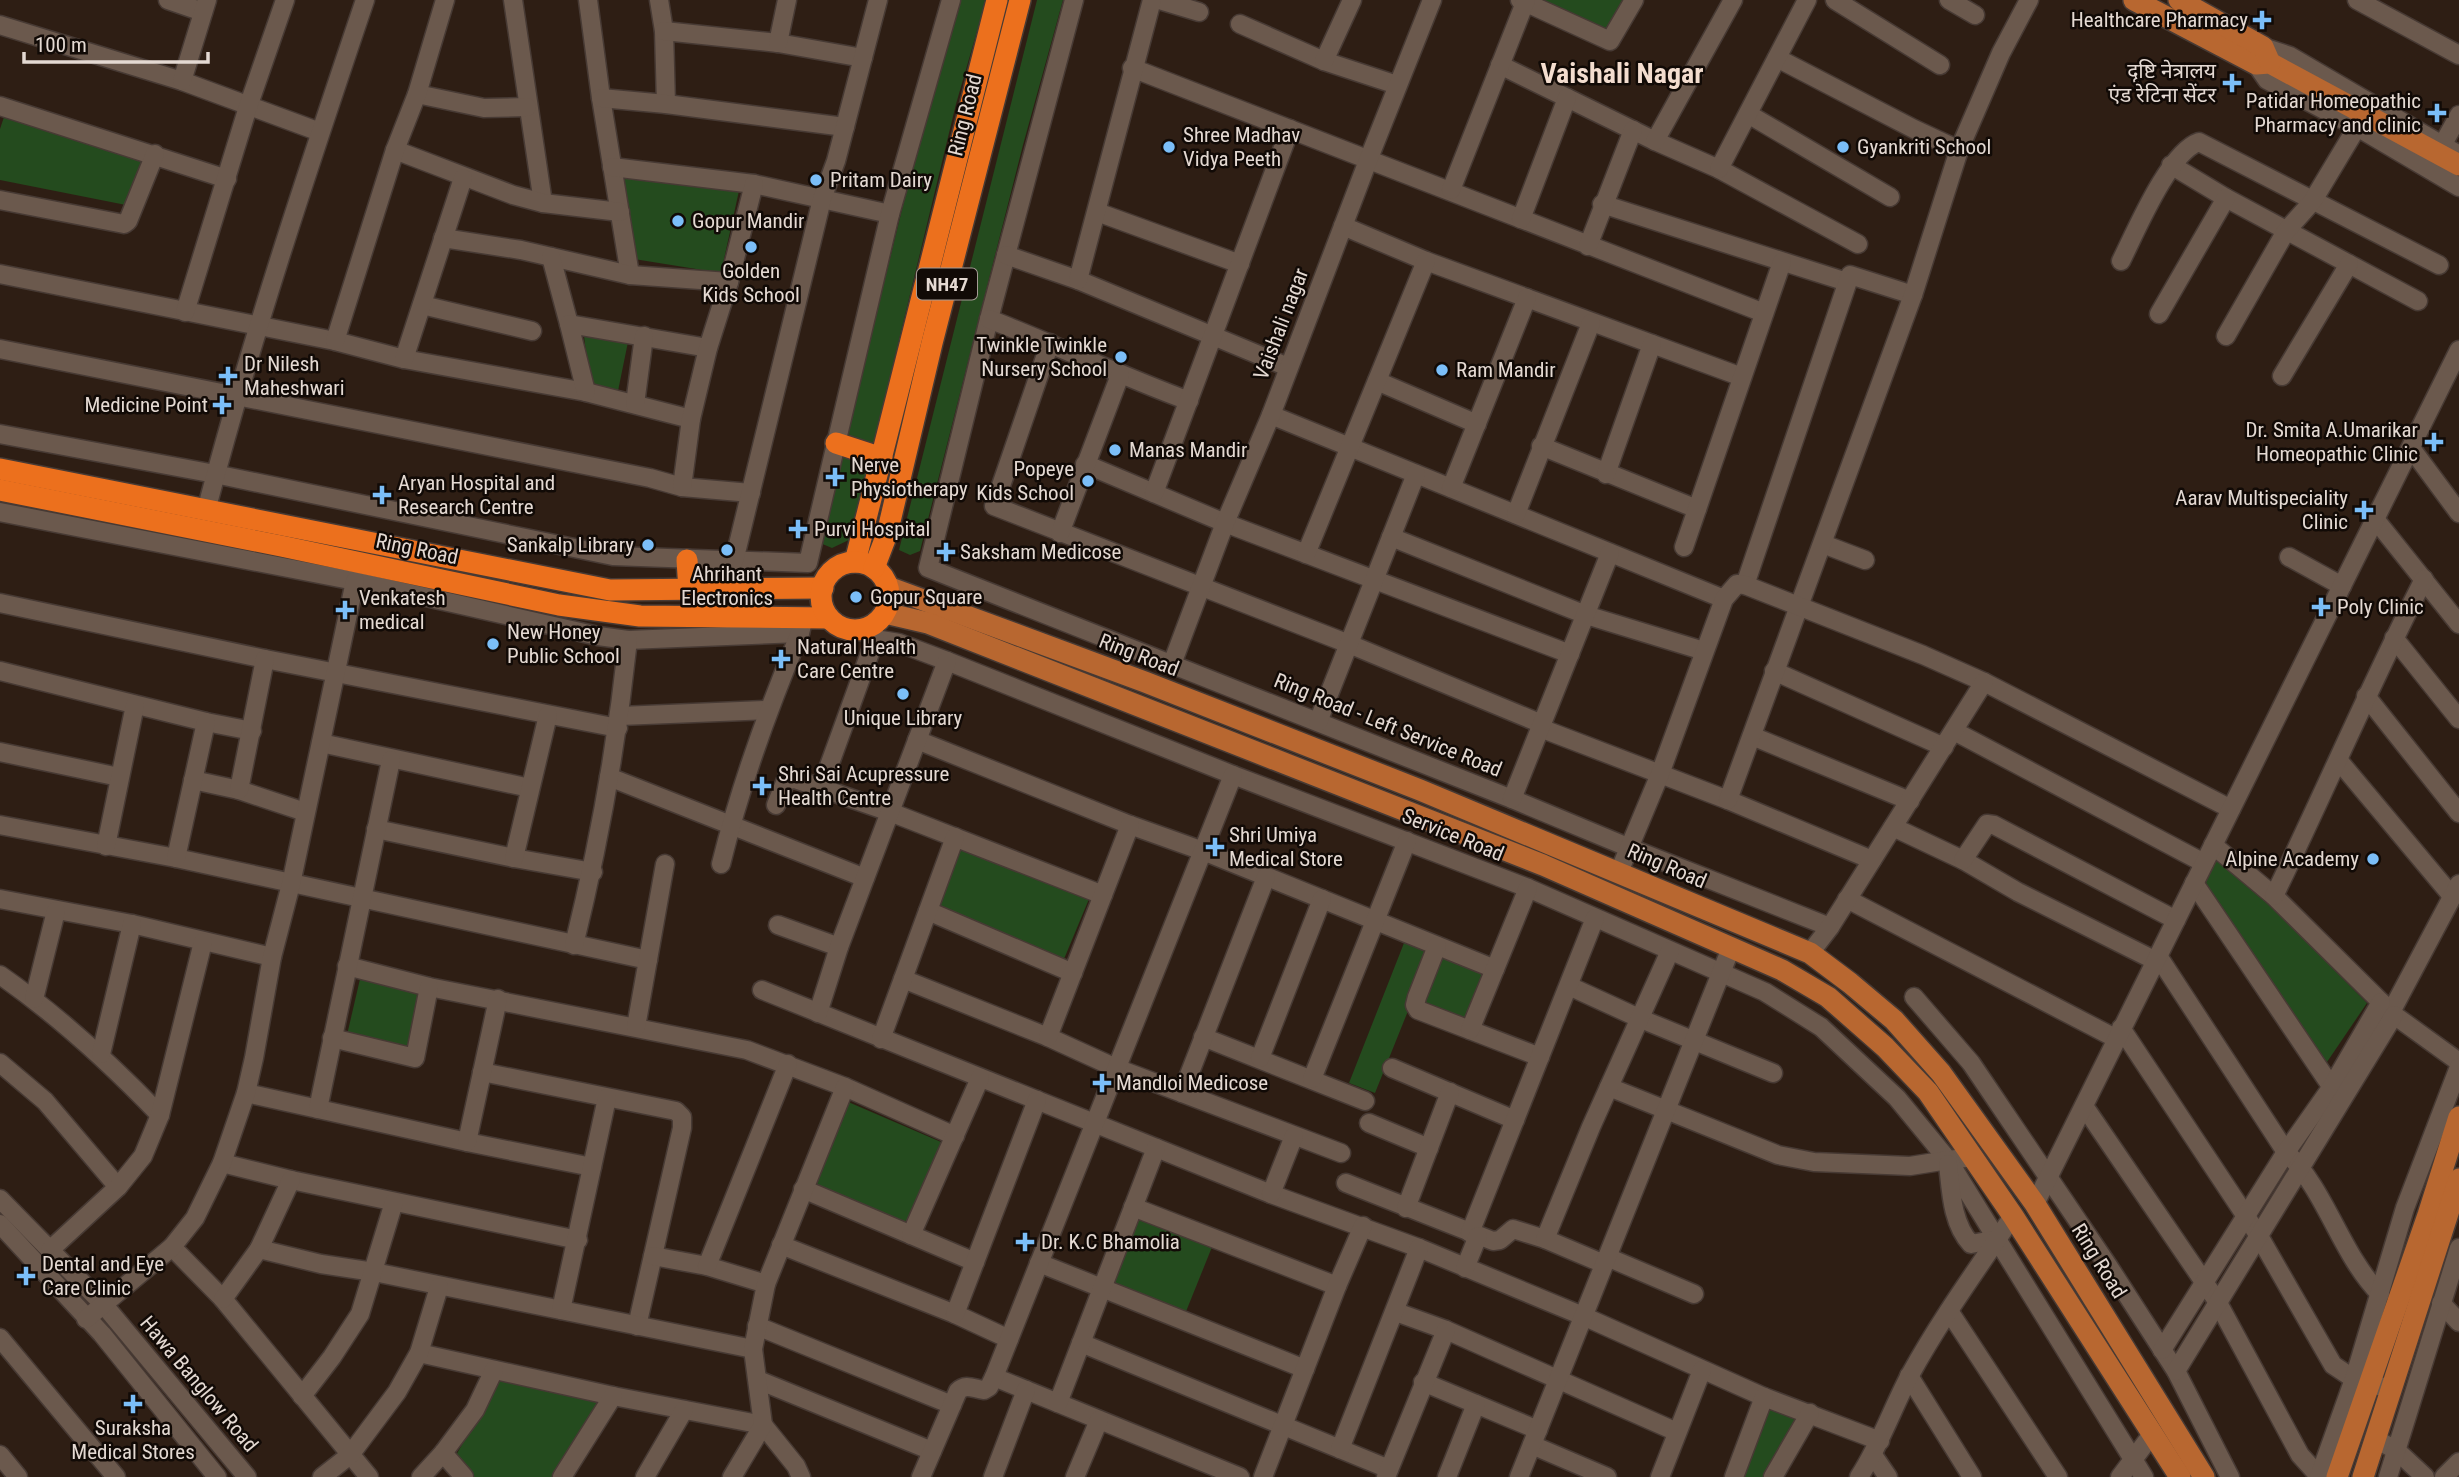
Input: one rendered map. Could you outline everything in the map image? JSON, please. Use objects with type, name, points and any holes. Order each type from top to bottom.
[{"type":"highway","name":"Ring Road","points":[[864,565],[882,458],[997,0]]},
{"type":"highway","name":"Ring Road","points":[[864,565],[887,534],[932,343],[1020,0]]},
{"type":"highway","points":[[836,443],[882,458]]},
{"type":"highway","name":"Ring Road","points":[[0,469],[196,529],[610,590],[823,588]]},
{"type":"highway","name":"Ring Road","points":[[0,490],[606,613],[802,625],[829,618]]},
{"type":"highway","points":[[687,560],[689,590]]},
{"type":"highway","points":[[843,565],[864,565],[882,575],[889,596],[878,626],[850,629],[829,618],[824,608],[823,588],[832,572],[843,565]]},
{"type":"main road","points":[[2134,0],[2267,60],[2459,164]]},
{"type":"main road","points":[[2179,0],[2267,60]]},
{"type":"main road","name":"Ring Road","points":[[888,587],[1145,682],[1383,775],[1810,953],[1894,1020],[1941,1073],[2035,1204],[2204,1477]]},
{"type":"main road","points":[[878,626],[928,623],[1518,855],[1782,970],[1828,997],[1885,1047],[1928,1092],[2013,1216],[2180,1477]]},
{"type":"main road","points":[[2444,1220],[2459,1117]]},
{"type":"main road","points":[[1973,1157],[1992,1143]]},
{"type":"main road","points":[[2337,1477],[2371,1384],[2444,1220],[2459,1179]]},
{"type":"main road","points":[[2363,1477],[2375,1439],[2371,1384]]},
{"type":"street","points":[[168,0],[205,6],[182,81]]},
{"type":"street","points":[[185,312],[248,107],[285,0]]},
{"type":"street","points":[[196,529],[239,397],[258,326],[365,0]]},
{"type":"street","points":[[335,341],[395,150],[417,94],[445,0]]},
{"type":"street","points":[[513,0],[543,203]]},
{"type":"street","points":[[588,0],[630,275]]},
{"type":"street","points":[[659,0],[664,31],[666,104]]},
{"type":"street","points":[[778,43],[787,0]]},
{"type":"street","points":[[734,561],[822,199],[836,161],[878,0]]},
{"type":"street","points":[[0,434],[215,474],[613,556],[808,563],[890,214],[951,0]]},
{"type":"street","points":[[1074,0],[989,319],[1050,343],[1120,376],[1189,401]]},
{"type":"street","points":[[1078,280],[1152,0]]},
{"type":"street","points":[[1159,0],[1199,12]]},
{"type":"street","points":[[1324,61],[1352,0]]},
{"type":"street","name":"Vaishali nagar","points":[[1172,664],[1432,0]]},
{"type":"street","points":[[1451,190],[1524,1],[1610,41],[1634,0]]},
{"type":"street","points":[[1655,141],[1733,0]]},
{"type":"street","points":[[1719,169],[1807,0]]},
{"type":"street","points":[[1835,0],[1940,65]]},
{"type":"street","points":[[1949,0],[1975,16]]},
{"type":"street","points":[[1728,800],[1913,295],[1959,150],[2001,53],[2029,0]]},
{"type":"street","points":[[2357,0],[2459,55]]},
{"type":"street","points":[[1240,24],[1324,61],[1397,85]]},
{"type":"street","points":[[0,25],[182,81],[320,132]]},
{"type":"street","points":[[664,31],[778,43],[863,58]]},
{"type":"street","points":[[2459,155],[2290,56],[2267,60],[2267,80],[2357,127],[2459,187]]},
{"type":"street","points":[[1777,58],[1914,130],[1959,150]]},
{"type":"street","points":[[1500,65],[1655,141],[1719,169],[1858,244]]},
{"type":"street","points":[[1132,68],[1764,313]]},
{"type":"street","points":[[417,94],[484,108],[527,107]]},
{"type":"street","points":[[1521,219],[1567,97]]},
{"type":"street","points":[[601,98],[845,127]]},
{"type":"street","points":[[0,106],[227,179]]},
{"type":"street","points":[[1748,114],[1890,197]]},
{"type":"street","points":[[2443,144],[2459,115]]},
{"type":"street","points":[[2225,336],[2286,231],[2312,202],[2357,127]]},
{"type":"street","points":[[1154,494],[1290,130]]},
{"type":"street","points":[[1588,246],[1602,204],[1633,130]]},
{"type":"street","points":[[2121,261],[2171,164],[2192,144],[2204,143],[2312,202],[2439,265]]},
{"type":"street","points":[[395,150],[463,178],[543,203],[620,212]]},
{"type":"street","points":[[0,200],[124,224],[128,221],[155,154]]},
{"type":"street","points":[[2171,164],[2226,198],[2418,301]]},
{"type":"street","points":[[612,167],[754,184],[890,214]]},
{"type":"street","points":[[404,359],[463,178]]},
{"type":"street","points":[[682,487],[691,419],[754,184]]},
{"type":"street","points":[[2159,314],[2226,198]]},
{"type":"street","points":[[1602,204],[1847,282]]},
{"type":"street","points":[[1097,212],[1240,264]]},
{"type":"street","points":[[1343,226],[1426,261],[1742,377]]},
{"type":"street","points":[[443,238],[551,257],[630,275],[729,282]]},
{"type":"street","points":[[1006,255],[1078,280],[1288,367]]},
{"type":"street","points":[[551,257],[586,392]]},
{"type":"street","points":[[1306,554],[1426,261]]},
{"type":"street","points":[[1684,547],[1782,262]]},
{"type":"street","points":[[2282,376],[2349,264]]},
{"type":"street","points":[[0,274],[335,341],[404,359],[586,392],[691,419]]},
{"type":"street","points":[[1745,585],[1850,275],[1913,295]]},
{"type":"street","points":[[1451,488],[1527,298]]},
{"type":"street","points":[[422,305],[532,331]]},
{"type":"street","name":"Ring Road - Left Service Road","points":[[989,319],[928,568],[1830,928]]},
{"type":"street","points":[[1516,514],[1591,323]]},
{"type":"street","points":[[569,324],[708,348]]},
{"type":"street","points":[[635,404],[644,336]]},
{"type":"street","points":[[1050,343],[994,506],[1349,644],[1872,860]]},
{"type":"street","points":[[1606,474],[1652,344]]},
{"type":"street","points":[[0,349],[650,478],[682,487],[751,493]]},
{"type":"street","points":[[2035,1204],[2459,350]]},
{"type":"street","points":[[2448,373],[2459,390]]},
{"type":"street","points":[[1060,533],[1084,464],[1120,376]]},
{"type":"street","points":[[1377,381],[1476,424]]},
{"type":"street","points":[[1270,415],[1724,599]]},
{"type":"street","points":[[1541,446],[1697,509]]},
{"type":"street","points":[[2410,448],[2459,513]]},
{"type":"street","points":[[1084,464],[1225,523],[1570,654]]},
{"type":"street","points":[[1318,722],[1416,474]]},
{"type":"street","points":[[0,512],[196,529],[355,581],[598,636],[628,640],[802,625],[767,710],[721,864]]},
{"type":"street","points":[[2375,519],[2459,624]]},
{"type":"street","points":[[1391,537],[1586,615],[1704,651]]},
{"type":"street","points":[[1823,544],[1865,560]]},
{"type":"street","points":[[1512,799],[1545,727],[1570,654],[1610,553]]},
{"type":"street","points":[[2289,557],[2342,586]]},
{"type":"street","points":[[2274,896],[2339,761],[2366,696],[2424,579]]},
{"type":"street","points":[[86,1319],[172,1247],[195,1218],[222,1163],[246,1093],[254,1058],[272,957],[338,673],[355,581]]},
{"type":"street","points":[[1619,872],[1660,774],[1724,599],[1737,584],[1923,655],[1984,682],[2231,809]]},
{"type":"street","points":[[0,603],[548,715],[619,722],[767,710]]},
{"type":"street","points":[[821,788],[878,626]]},
{"type":"street","name":"Service Road","points":[[878,626],[899,643],[1528,888],[1765,992],[1821,1027],[1896,1098],[1948,1160],[2144,1477]]},
{"type":"street","points":[[2394,638],[2459,719]]},
{"type":"street","points":[[575,945],[593,872],[610,777],[628,640]]},
{"type":"street","points":[[239,790],[265,659]]},
{"type":"street","points":[[818,1013],[839,947],[947,661]]},
{"type":"street","points":[[0,671],[252,731]]},
{"type":"street","points":[[1774,671],[1944,747]]},
{"type":"street","points":[[1810,953],[1830,928],[1984,682]]},
{"type":"street","points":[[2366,696],[2459,813]]},
{"type":"street","points":[[106,846],[135,705]]},
{"type":"street","points":[[514,858],[548,715]]},
{"type":"street","points":[[176,858],[206,722]]},
{"type":"street","points":[[1954,731],[2204,863]]},
{"type":"street","points":[[1752,736],[1910,801]]},
{"type":"street","points":[[917,740],[1130,825],[1203,851],[1495,969]]},
{"type":"street","points":[[321,743],[530,788]]},
{"type":"street","points":[[0,752],[119,777]]},
{"type":"street","points":[[318,1109],[391,760]]},
{"type":"street","points":[[2176,1371],[2302,1167],[2336,1094],[2389,1009],[2455,890],[2339,761]]},
{"type":"street","points":[[921,1477],[962,1387],[984,1390],[989,1387],[994,1377],[1233,775]]},
{"type":"street","points":[[610,777],[865,878]]},
{"type":"street","points":[[776,805],[786,780],[795,779],[890,812],[1103,895]]},
{"type":"street","points":[[193,780],[239,790],[305,812]]},
{"type":"street","points":[[1963,860],[1981,830],[1987,824],[1994,825],[2176,920]]},
{"type":"street","points":[[0,825],[176,858],[648,960]]},
{"type":"street","points":[[1048,1037],[1130,825]]},
{"type":"street","points":[[1893,827],[1963,860],[2018,892],[2157,958],[2286,1152],[2302,1167],[2363,1277],[2380,1294]]},
{"type":"street","points":[[376,829],[593,872]]},
{"type":"street","points":[[881,1039],[955,837]]},
{"type":"street","points":[[1312,1079],[1407,841]]},
{"type":"street","points":[[2084,1106],[2217,1301],[2300,1455],[2319,1477],[2371,1384],[2380,1294],[2405,1208],[2459,1064],[2389,1009],[2274,896],[2213,845]]},
{"type":"street","points":[[636,1027],[665,863]]},
{"type":"street","points":[[1182,1093],[1266,877]]},
{"type":"street","points":[[2194,883],[2336,1094]]},
{"type":"street","points":[[1470,1030],[1528,888]]},
{"type":"street","points":[[0,899],[272,957]]},
{"type":"street","points":[[1260,1058],[1322,899]]},
{"type":"street","points":[[1847,899],[2119,1034],[2259,1236],[2325,1356],[2333,1366],[2371,1384]]},
{"type":"street","points":[[34,999],[56,911]]},
{"type":"street","points":[[928,911],[1073,973]]},
{"type":"street","points":[[1465,1268],[1474,1234],[1515,1120],[1595,918]]},
{"type":"street","points":[[101,1054],[132,925]]},
{"type":"street","points":[[778,925],[839,947]]},
{"type":"street","points":[[50,1250],[118,1187],[143,1156],[160,1115],[203,942]]},
{"type":"street","points":[[1437,946],[1415,1005],[1418,1010],[1540,1057]]},
{"type":"street","points":[[1519,1477],[1731,948]]},
{"type":"street","points":[[1545,1239],[1670,951]]},
{"type":"street","points":[[347,966],[429,987],[747,1049],[845,1087],[955,1136]]},
{"type":"street","points":[[0,975],[101,1054],[160,1115]]},
{"type":"street","points":[[903,979],[1048,1037],[1116,1068],[1341,1153]]},
{"type":"street","points":[[1569,986],[1641,1019],[1773,1073]]},
{"type":"street","points":[[332,1038],[415,1058],[429,987]]},
{"type":"street","points":[[762,990],[1271,1194],[1419,1248],[1583,1316],[1702,1370],[1810,1413],[1877,1448],[1888,1477]]},
{"type":"street","points":[[1914,997],[1971,1063],[2049,1177],[2176,1371],[2230,1477]]},
{"type":"street","points":[[467,1142],[498,999]]},
{"type":"street","points":[[1203,1037],[1365,1101]]},
{"type":"street","points":[[0,1063],[45,1101],[118,1187]]},
{"type":"street","points":[[707,1266],[788,1064]]},
{"type":"street","points":[[1392,1068],[1515,1120]]},
{"type":"street","points":[[482,1072],[676,1111],[682,1117],[682,1128],[637,1326]]},
{"type":"street","points":[[911,1235],[980,1078]]},
{"type":"street","points":[[801,1477],[796,1466],[763,1425],[753,1349],[766,1284],[845,1087]]},
{"type":"street","points":[[1609,1087],[1778,1156],[1814,1162],[1910,1166],[1973,1157]]},
{"type":"street","points":[[1406,1208],[1450,1092]]},
{"type":"street","points":[[246,1093],[592,1167]]},
{"type":"street","points":[[2162,1350],[2286,1152],[2336,1094]]},
{"type":"street","points":[[561,1310],[607,1098]]},
{"type":"street","points":[[955,1314],[1037,1100]]},
{"type":"street","points":[[1369,1123],[1429,1148]]},
{"type":"street","points":[[1271,1194],[1294,1136]]},
{"type":"street","points":[[1058,1403],[1156,1148]]},
{"type":"street","points":[[1948,1160],[1952,1202],[1964,1236],[1971,1244],[1998,1239]]},
{"type":"street","points":[[222,1163],[578,1240]]},
{"type":"street","points":[[223,1299],[260,1249],[291,1180]]},
{"type":"street","points":[[1346,1183],[1474,1234],[1497,1241],[1513,1229],[1694,1294]]},
{"type":"street","points":[[803,1189],[975,1262]]},
{"type":"street","name":"Hawa Banglow Road","points":[[0,1199],[104,1305],[247,1477]]},
{"type":"street","points":[[302,1396],[360,1314],[394,1202]]},
{"type":"street","points":[[1133,1207],[1337,1286]]},
{"type":"street","points":[[2405,1208],[2444,1220]]},
{"type":"street","points":[[1859,1477],[1877,1448],[1909,1376],[1948,1311],[2013,1216]]},
{"type":"street","points":[[1264,1477],[1337,1286],[1363,1226]]},
{"type":"street","name":"Hawa Banglow Road","points":[[4,1235],[59,1286],[102,1334],[217,1477]]},
{"type":"street","points":[[781,1245],[955,1314],[1009,1339]]},
{"type":"street","points":[[172,1247],[223,1299],[369,1477]]},
{"type":"street","points":[[1340,1449],[1419,1248]]},
{"type":"street","points":[[2388,1477],[2459,1248]]},
{"type":"street","points":[[260,1249],[321,1264],[374,1272],[753,1349]]},
{"type":"street","points":[[653,1256],[707,1266],[766,1284]]},
{"type":"street","points":[[1039,1263],[1305,1369]]},
{"type":"street","points":[[322,1477],[350,1455],[397,1392],[419,1353],[439,1287]]},
{"type":"street","points":[[2441,1303],[2459,1322]]},
{"type":"street","points":[[1396,1311],[1446,1330],[1677,1432]]},
{"type":"street","points":[[1948,1311],[2058,1477]]},
{"type":"street","points":[[757,1326],[952,1405]]},
{"type":"street","points":[[1081,1343],[1340,1449],[1387,1473],[1446,1330]]},
{"type":"street","points":[[0,1338],[116,1477]]},
{"type":"street","points":[[419,1353],[613,1396],[763,1425]]},
{"type":"street","points":[[421,1477],[475,1409],[494,1370]]},
{"type":"street","points":[[1660,1477],[1702,1370]]},
{"type":"street","points":[[1909,1376],[1972,1477]]},
{"type":"street","points":[[994,1377],[1240,1477]]},
{"type":"street","points":[[758,1380],[932,1451]]},
{"type":"street","points":[[1423,1382],[1476,1404],[1535,1437],[1587,1473],[1607,1477]]},
{"type":"street","points":[[993,1477],[1026,1390]]},
{"type":"street","points":[[562,1477],[613,1396]]},
{"type":"street","points":[[1734,1477],[1765,1396]]},
{"type":"street","points":[[1447,1477],[1476,1404]]},
{"type":"street","points":[[645,1477],[684,1410]]},
{"type":"street","points":[[1773,1477],[1810,1413]]},
{"type":"street","points":[[1075,1477],[1099,1420]]},
{"type":"street","points":[[732,1477],[763,1425]]},
{"type":"street","points":[[2120,1477],[2153,1433]]},
{"type":"street","points":[[2375,1439],[2396,1450],[2425,1477]]},
{"type":"street","points":[[443,1452],[464,1477]]},
{"type":"street","points":[[2144,1477],[2165,1452]]},
{"type":"street","points":[[0,1455],[18,1477]]},
{"type":"street","points":[[2444,1477],[2459,1462]]},
{"type":"green space","points":[[957,0],[986,0],[956,104],[851,539],[832,548],[820,543],[910,177]]},
{"type":"green space","points":[[1037,0],[1063,0],[1023,145],[920,551],[910,555],[899,550]]},
{"type":"green space","points":[[1542,0],[1623,0],[1607,30]]},
{"type":"green space","points":[[7,108],[148,155],[131,206],[0,180],[0,129]]},
{"type":"green space","points":[[622,169],[740,186],[721,273],[634,259]]},
{"type":"green space","points":[[583,328],[629,337],[618,391],[590,385]]},
{"type":"green space","points":[[962,846],[1089,899],[1064,959],[937,905]]},
{"type":"green space","points":[[2217,854],[2367,1003],[2325,1065],[2199,879]]},
{"type":"green space","points":[[1404,943],[1483,973],[1464,1022],[1412,1001],[1375,1093],[1349,1083]]},
{"type":"green space","points":[[360,979],[421,993],[408,1049],[347,1035]]},
{"type":"green space","points":[[846,1101],[941,1142],[905,1226],[809,1184]]},
{"type":"green space","points":[[1138,1217],[1212,1247],[1185,1314],[1111,1284]]},
{"type":"green space","points":[[499,1379],[602,1402],[556,1477],[472,1477],[455,1457]]},
{"type":"green space","points":[[1768,1405],[1799,1417],[1763,1477],[1740,1477]]},
{"type":"place","name":"Healthcare Pharmacy","points":[[2262,20]]},
{"type":"place","name":"दृष्टि नेत्रालय एंड रेटिना सेंटर","points":[[2232,83]]},
{"type":"place","name":"Patidar Homeopathic Pharmacy and clinic","points":[[2437,113]]},
{"type":"place","name":"Shree Madhav Vidya Peeth","points":[[1169,147]]},
{"type":"place","name":"Gyankriti School","points":[[1843,147]]},
{"type":"place","name":"Pritam Dairy","points":[[816,180]]},
{"type":"place","name":"Gopur Mandir","points":[[678,221]]},
{"type":"place","name":"Golden Kids School","points":[[751,247]]},
{"type":"place","name":"Twinkle Twinkle Nursery School","points":[[1121,357]]},
{"type":"place","name":"Ram Mandir","points":[[1442,370]]},
{"type":"place","name":"Dr Nilesh Maheshwari","points":[[228,376]]},
{"type":"place","name":"Medicine Point","points":[[222,405]]},
{"type":"place","name":"Dr. Smita A.Umarikar Homeopathic Clinic","points":[[2434,442]]},
{"type":"place","name":"Manas Mandir","points":[[1115,450]]},
{"type":"place","name":"Nerve Physiotherapy","points":[[835,477]]},
{"type":"place","name":"Popeye Kids School","points":[[1088,481]]},
{"type":"place","name":"Aryan Hospital and Research Centre","points":[[382,495]]},
{"type":"place","name":"Aarav Multispeciality Clinic","points":[[2364,510]]},
{"type":"place","name":"Purvi Hospital","points":[[798,529]]},
{"type":"place","name":"Sankalp Library","points":[[648,545]]},
{"type":"place","name":"Ahrihant Electronics","points":[[727,550]]},
{"type":"place","name":"Saksham Medicose","points":[[946,552]]},
{"type":"place","name":"Gopur Square","points":[[856,597]]},
{"type":"place","name":"Poly Clinic","points":[[2321,607]]},
{"type":"place","name":"Venkatesh medical","points":[[345,610]]},
{"type":"place","name":"New Honey Public School","points":[[493,644]]},
{"type":"place","name":"Natural Health Care Centre","points":[[781,659]]},
{"type":"place","name":"Unique Library","points":[[903,694]]},
{"type":"place","name":"Shri Sai Acupressure Health Centre","points":[[762,786]]},
{"type":"place","name":"Shri Umiya Medical Store","points":[[1215,847]]},
{"type":"place","name":"Alpine Academy","points":[[2373,859]]},
{"type":"place","name":"Mandloi Medicose","points":[[1102,1083]]},
{"type":"place","name":"Dr. K.C Bhamolia","points":[[1025,1242]]},
{"type":"place","name":"Dental and Eye Care Clinic","points":[[26,1276]]},
{"type":"place","name":"Suraksha Medical Stores","points":[[133,1404]]},
{"type":"district","name":"Vaishali Nagar","points":[[1622,73]]}]
